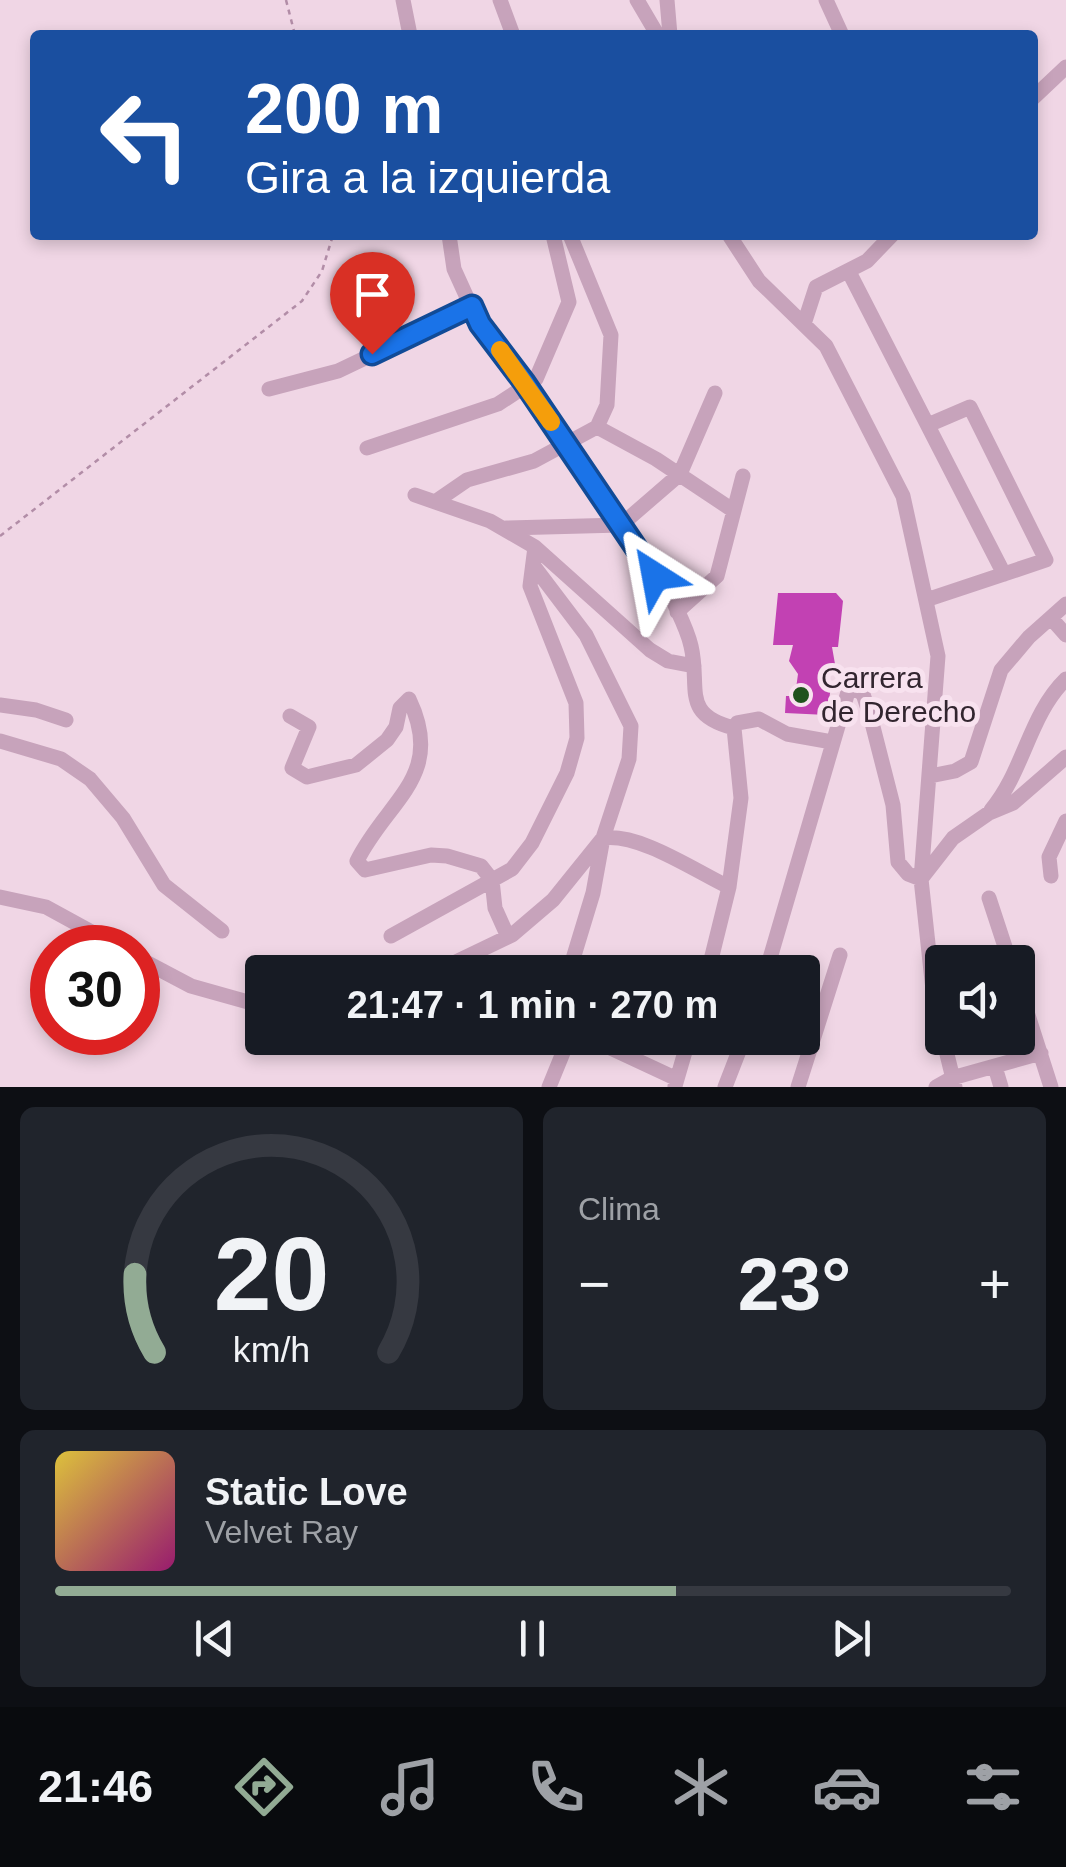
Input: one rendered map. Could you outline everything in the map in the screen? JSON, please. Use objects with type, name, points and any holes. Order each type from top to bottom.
[{"type":"street","points":[[403,0],[409,30]]},
{"type":"street","points":[[500,0],[511,30]]},
{"type":"street","points":[[637,0],[656,30]]},
{"type":"street","points":[[666,30],[668,0]]},
{"type":"street","points":[[826,0],[840,30]]},
{"type":"street","points":[[1038,94],[1066,67]]},
{"type":"street","points":[[450,240],[454,269],[480,324],[670,594],[691,643],[695,698],[710,722],[734,728]]},
{"type":"street","points":[[368,448],[498,404],[540,373],[569,302],[554,240]]},
{"type":"street","points":[[435,502],[467,480],[534,460],[597,427],[607,406],[611,335],[572,240]]},
{"type":"street","points":[[732,240],[759,281],[826,346],[903,496],[938,656],[921,878],[928,945]]},
{"type":"street","points":[[871,240],[876,251]]},
{"type":"street","points":[[804,324],[816,287],[849,272],[887,240]]},
{"type":"street","points":[[849,272],[1004,574]]},
{"type":"street","points":[[269,390],[338,371],[472,306]]},
{"type":"street","points":[[503,528],[620,525],[680,474],[714,393]]},
{"type":"street","points":[[926,600],[1046,560],[970,407],[928,425]]},
{"type":"street","points":[[597,427],[680,474],[734,511]]},
{"type":"street","points":[[677,612],[717,576],[743,476]]},
{"type":"street","points":[[415,495],[503,528],[535,547],[650,650],[668,661],[694,666]]},
{"type":"street","points":[[391,936],[512,869],[532,843],[567,773],[577,738],[576,703],[530,586],[535,547]]},
{"type":"street","points":[[533,566],[586,635],[630,726],[629,758],[603,838],[574,955]]},
{"type":"street","points":[[930,776],[955,771],[971,762],[1000,670],[1066,604]]},
{"type":"street","points":[[1051,618],[1066,636]]},
{"type":"street","points":[[989,813],[1009,790],[1050,698],[1066,680]]},
{"type":"street","points":[[771,955],[850,686],[858,687],[870,715],[892,806],[898,862],[908,874],[921,878]]},
{"type":"street","points":[[290,716],[309,727],[292,768],[307,777],[356,765],[387,740],[396,726],[400,708],[409,699],[423,746],[418,767],[360,854],[360,868],[447,856],[481,866],[492,880],[495,908],[508,937]]},
{"type":"street","points":[[0,705],[36,710],[66,720]]},
{"type":"street","points":[[712,955],[729,887],[741,798],[734,728],[737,723],[759,719],[786,734],[832,742]]},
{"type":"street","points":[[0,740],[60,759],[90,779],[124,818],[164,885],[222,931]]},
{"type":"street","points":[[921,878],[952,838],[989,813],[1013,803],[1066,757]]},
{"type":"street","points":[[1051,876],[1048,857],[1066,822]]},
{"type":"street","points":[[471,955],[508,937],[554,900],[603,838],[617,836],[634,841],[729,887]]},
{"type":"street","points":[[0,897],[46,907],[79,925]]},
{"type":"street","points":[[989,898],[1004,945]]},
{"type":"street","points":[[798,1087],[840,955]]},
{"type":"street","points":[[160,970],[191,986],[245,1001]]},
{"type":"street","points":[[1035,1037],[1051,1087]]},
{"type":"street","points":[[936,1087],[1040,1053]]},
{"type":"street","points":[[549,1087],[562,1055]]},
{"type":"street","points":[[622,1055],[676,1083],[684,1055]]},
{"type":"street","points":[[724,1087],[737,1055]]},
{"type":"street","points":[[947,1055],[954,1083]]},
{"type":"street","points":[[994,1067],[1001,1087]]},
{"type":"path","points":[[286,0],[294,30]]},
{"type":"path","points":[[0,536],[302,302],[322,271],[331,240]]},
{"type":"building","points":[[778,593],[836,593],[843,601],[838,647],[832,647],[835,664],[823,684],[831,686],[827,715],[785,713],[786,696],[795,696],[798,674],[789,661],[793,645],[773,645]]},
{"type":"slow traffic","points":[[500,350],[551,422]]},
{"type":"place","name":"Carrera de Derecho","points":[[801,695]]},
{"type":"route","points":[[372,354],[472,306],[480,324],[524,382],[655,576]]}]
